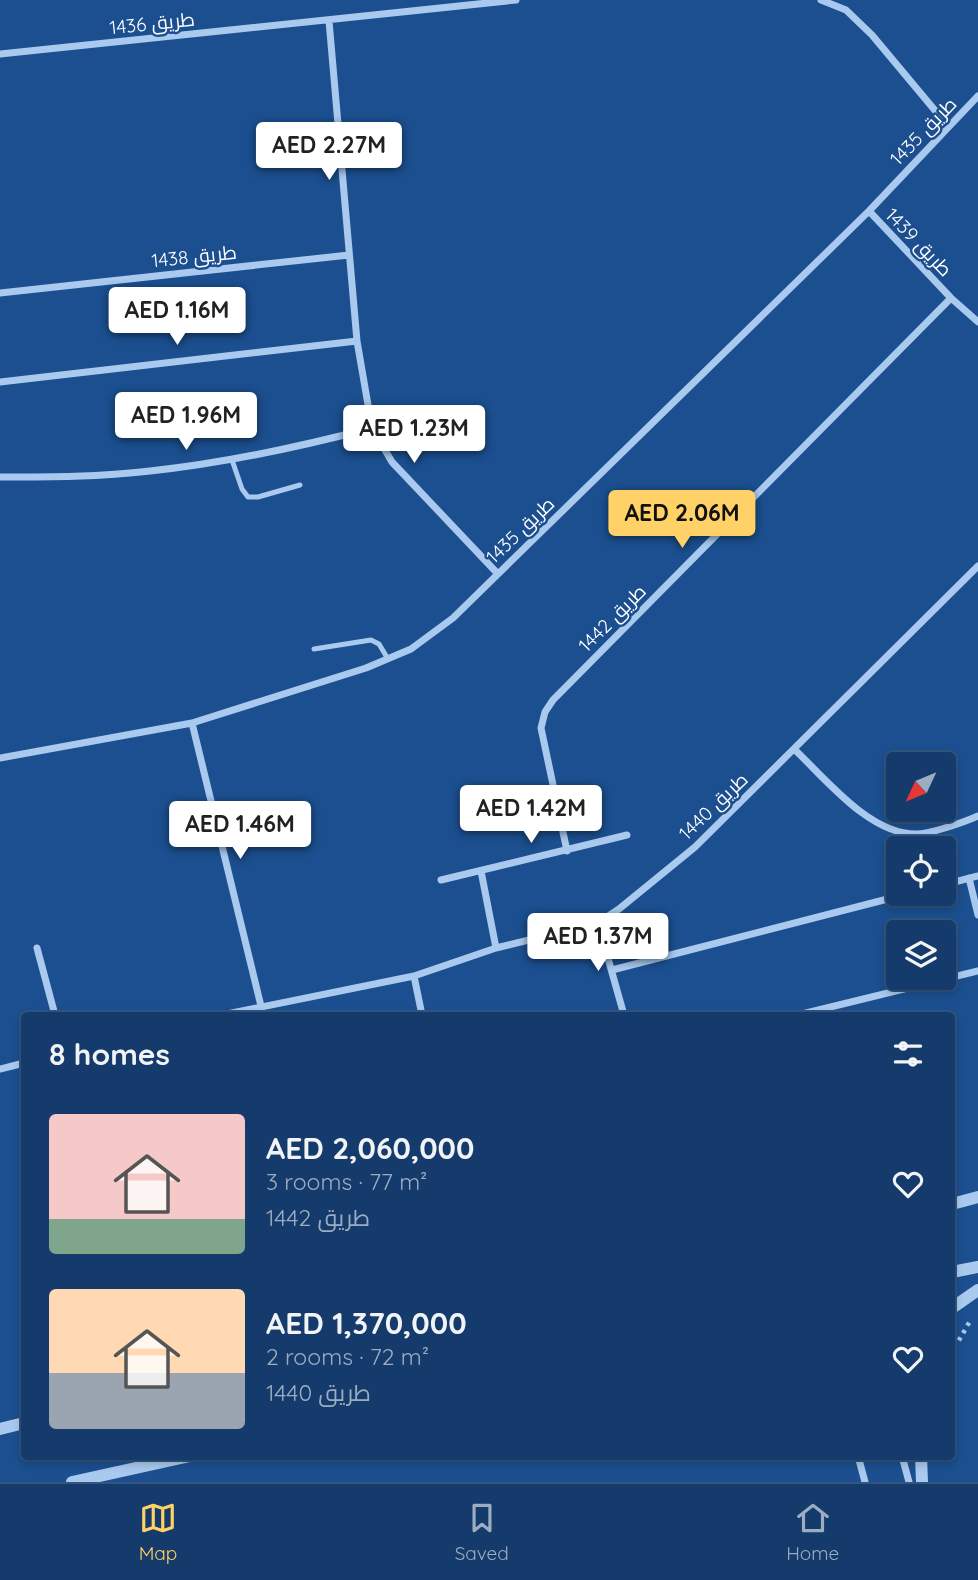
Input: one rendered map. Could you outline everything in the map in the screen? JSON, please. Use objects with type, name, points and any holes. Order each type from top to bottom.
[{"type":"street","name":"طريق 1436","points":[[0,54],[516,0]]},
{"type":"street","points":[[821,0],[846,10],[872,35],[948,126]]},
{"type":"street","points":[[329,21],[357,341],[372,428],[392,461],[498,574]]},
{"type":"street","name":"طريق 1435","points":[[0,758],[192,723],[366,668],[411,649],[453,618],[869,211],[978,96]]},
{"type":"street","name":"طريق 1439","points":[[869,211],[951,298],[978,322]]},
{"type":"street","name":"طريق 1438","points":[[0,293],[349,255]]},
{"type":"street","name":"طريق 1442","points":[[567,851],[541,727],[545,712],[553,700],[951,298]]},
{"type":"street","points":[[0,382],[357,341]]},
{"type":"street","points":[[0,477],[66,477],[149,472],[232,460],[372,428]]},
{"type":"street","name":"طريق 1440","points":[[235,1012],[414,976],[496,948],[598,923],[695,847],[978,566]]},
{"type":"street","points":[[192,723],[261,1006]]},
{"type":"street","points":[[794,749],[861,813],[888,829],[916,834],[978,816]]},
{"type":"street","points":[[441,880],[627,835]]},
{"type":"street","points":[[481,871],[496,948]]},
{"type":"street","points":[[956,882],[978,876]]},
{"type":"street","points":[[969,878],[978,915]]},
{"type":"street","points":[[612,970],[886,899]]},
{"type":"street","points":[[598,923],[623,1012]]},
{"type":"street","points":[[37,948],[53,1012]]},
{"type":"street","points":[[810,1012],[978,971]]},
{"type":"street","points":[[414,976],[421,1012]]},
{"type":"street","points":[[0,1069],[21,1064]]},
{"type":"street","points":[[955,1203],[978,1197]]},
{"type":"street","points":[[955,1271],[978,1267]]},
{"type":"street","points":[[955,1306],[978,1290]]},
{"type":"street","points":[[0,1429],[21,1424]]},
{"type":"street","points":[[72,1482],[172,1460]]},
{"type":"street","points":[[860,1460],[865,1482]]},
{"type":"street","points":[[903,1460],[909,1482]]},
{"type":"street","points":[[921,1460],[922,1482]]},
{"type":"lane","points":[[232,460],[248,497],[300,485]]},
{"type":"lane","points":[[314,649],[371,640],[379,644],[388,659]]},
{"type":"path","points":[[955,1340],[958,1342],[971,1319]]}]
